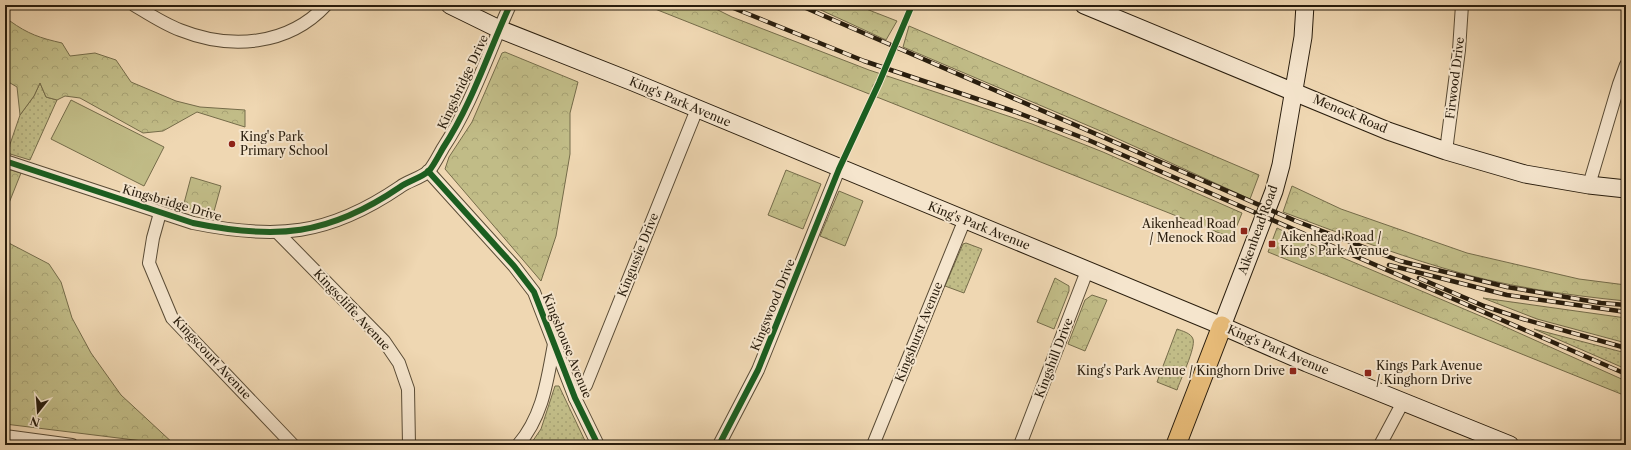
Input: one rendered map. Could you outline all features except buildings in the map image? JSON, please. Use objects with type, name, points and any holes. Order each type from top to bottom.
[{"type":"main road","name":"King's Park Avenue","points":[[450,5],[499,29],[697,109],[839,169],[965,219],[1087,271],[1510,445]]},
{"type":"main road","name":"Aikenhead Road","points":[[1176,445],[1274,191],[1288,134],[1295,92],[1303,37],[1305,5]]},
{"type":"main road","name":"Menock Road","points":[[1087,6],[1388,131],[1446,151],[1525,174],[1589,185],[1626,189]]},
{"type":"street","points":[[134,5],[178,29],[221,42],[241,43],[259,41],[293,30],[308,22],[326,5]]},
{"type":"street","name":"Kingsbridge Drive","points":[[5,161],[193,223],[224,229],[277,232],[310,230],[353,215],[375,204],[405,183],[428,171],[457,127],[510,5]]},
{"type":"street","name":"Firwood Drive","points":[[1446,151],[1459,50],[1462,5]]},
{"type":"street","points":[[1589,185],[1618,84],[1626,65]]},
{"type":"street","name":"Kingussie Drive","points":[[575,398],[586,385],[697,109]]},
{"type":"street","name":"Kingswood Drive","points":[[719,445],[758,370],[839,169]]},
{"type":"street","name":"Kingshouse Avenue","points":[[428,171],[514,266],[534,292],[575,398],[598,445]]},
{"type":"street","name":"Kingscourt Avenue","points":[[160,213],[153,238],[149,263],[172,318],[293,445]]},
{"type":"street","name":"Kingshurst Avenue","points":[[873,445],[965,219]]},
{"type":"street","name":"Kingscliffe Avenue","points":[[277,232],[384,341],[399,363],[408,388],[409,445]]},
{"type":"street","name":"Kingshill Drive","points":[[1020,445],[1087,271]]},
{"type":"street","points":[[518,445],[528,434],[539,413],[545,392],[554,344]]},
{"type":"street","points":[[1380,445],[1403,402]]},
{"type":"street","points":[[5,436],[72,445]]},
{"type":"green space","points":[[645,5],[708,5],[732,17],[869,70],[1032,124],[1103,152],[1242,213],[1232,238]]},
{"type":"green space","points":[[810,5],[856,5],[897,21],[886,40]]},
{"type":"green space","points":[[10,21],[34,35],[62,43],[70,56],[95,53],[116,60],[131,82],[176,101],[200,107],[245,110],[245,127],[197,112],[163,131],[143,133],[80,98],[65,96],[57,100],[46,97],[40,83],[34,96],[20,115],[17,87],[5,80],[5,22]]},
{"type":"green space","points":[[909,26],[1259,175],[1250,199],[1103,132],[903,47]]},
{"type":"green space","points":[[505,52],[578,82],[570,113],[570,154],[556,236],[541,281],[445,169],[449,157],[472,122],[502,53]]},
{"type":"green space","points":[[40,83],[46,97],[57,100],[30,160],[7,153],[20,115],[34,96]]},
{"type":"green space","points":[[71,100],[164,147],[144,186],[51,139]]},
{"type":"green space","points":[[5,168],[21,173],[5,213]]},
{"type":"green space","points":[[786,170],[821,184],[803,229],[768,215]]},
{"type":"green space","points":[[191,177],[221,186],[213,215],[183,207]]},
{"type":"green space","points":[[1292,186],[1341,209],[1467,253],[1579,279],[1626,285],[1626,301],[1557,293],[1511,285],[1443,268],[1383,249],[1283,212]]},
{"type":"green space","points":[[839,191],[863,201],[845,246],[820,236]]},
{"type":"green space","points":[[1277,228],[1308,243],[1490,320],[1626,381],[1626,396],[1268,252]]},
{"type":"green space","points":[[5,241],[49,264],[61,282],[72,318],[91,353],[121,395],[175,445],[5,424]]},
{"type":"green space","points":[[966,243],[982,249],[964,293],[945,286],[963,244]]},
{"type":"green space","points":[[1055,278],[1069,286],[1069,291],[1054,329],[1037,322]]},
{"type":"green space","points":[[1092,295],[1107,300],[1085,351],[1068,344],[1085,300]]},
{"type":"green space","points":[[1483,298],[1626,318],[1626,343],[1537,319]]},
{"type":"green space","points":[[1177,329],[1190,335],[1193,339],[1193,343],[1190,356],[1177,390],[1157,382]]},
{"type":"green space","points":[[1534,329],[1626,353],[1626,369]]},
{"type":"green space","points":[[555,386],[559,386],[587,445],[530,445],[541,429]]},
{"type":"railway","points":[[726,5],[864,61],[1016,112],[1086,139],[1626,374]]},
{"type":"railway","points":[[799,5],[1296,221],[1400,261],[1507,287],[1601,303],[1626,305]]},
{"type":"railway","points":[[1389,265],[1507,295],[1626,312]]},
{"type":"railway","points":[[1419,278],[1484,306],[1523,319],[1626,348]]},
{"type":"cycle path","points":[[5,161],[193,223],[250,231],[276,232],[301,230],[325,224],[349,216],[429,171],[463,114],[510,5]]},
{"type":"cycle path","points":[[719,445],[758,370],[839,169],[879,83],[912,5]]},
{"type":"cycle path","points":[[428,171],[514,266],[534,292],[575,398],[598,445]]},
{"type":"place","name":"King's Park Primary School","points":[[232,144]]},
{"type":"place","name":"Aikenhead Road / Menock Road","points":[[1244,231]]},
{"type":"place","name":"Aikenhead Road / King's Park Avenue","points":[[1272,244]]},
{"type":"place","name":"King's Park Avenue / Kinghorn Drive","points":[[1293,371]]},
{"type":"place","name":"Kings Park Avenue / Kinghorn Drive","points":[[1368,373]]}]
